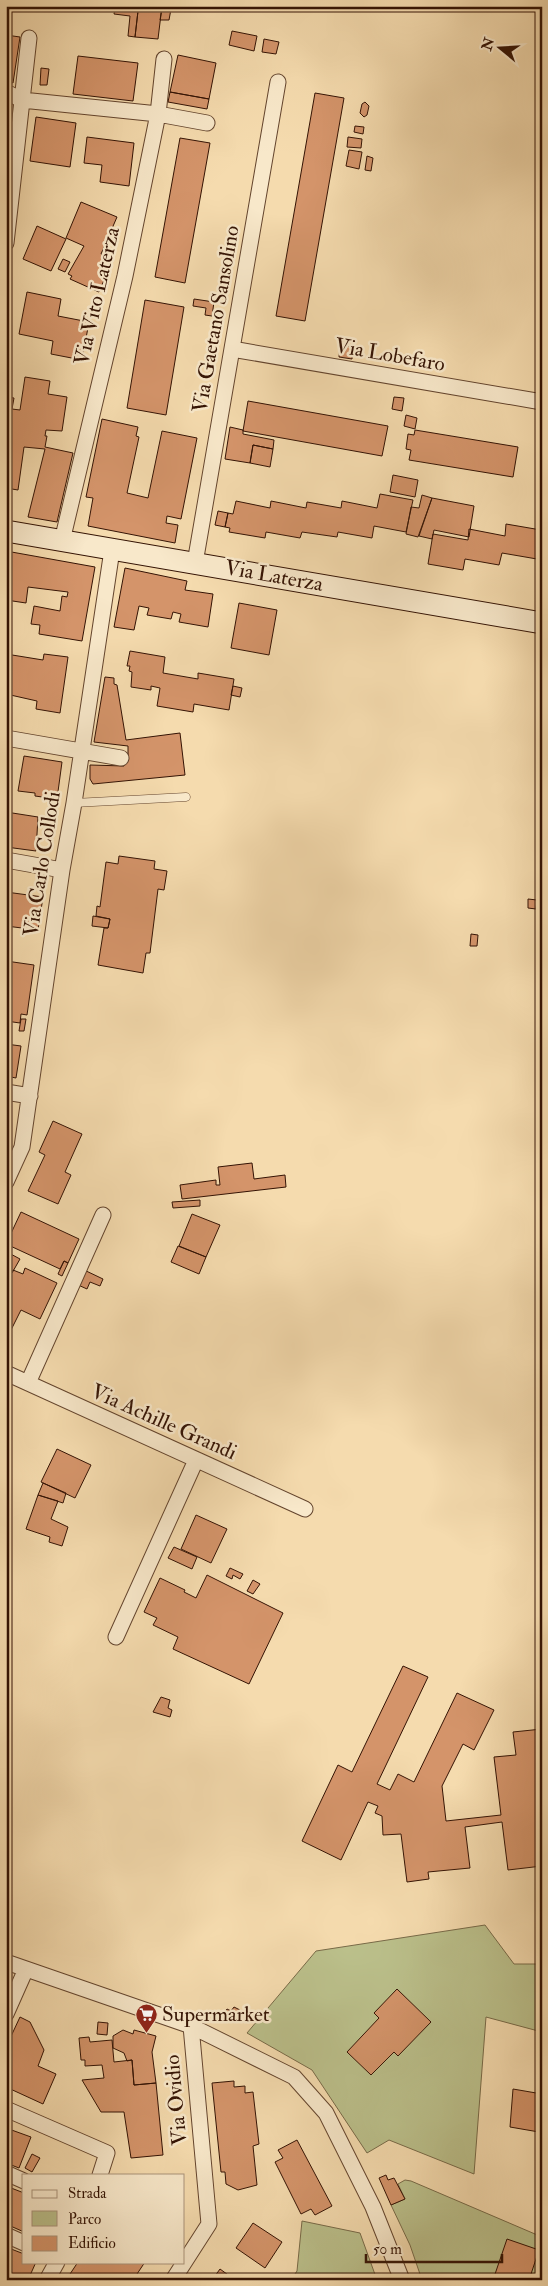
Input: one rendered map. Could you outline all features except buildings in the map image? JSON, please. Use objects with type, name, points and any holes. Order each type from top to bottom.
[{"type":"street","points":[[6,243],[29,38]]},
{"type":"street","name":"Via Vito Laterza","points":[[62,541],[125,276],[158,114],[164,59]]},
{"type":"street","name":"Via Gaetano Sansolino","points":[[195,562],[278,82]]},
{"type":"street","points":[[6,92],[22,100],[158,114],[207,123]]},
{"type":"street","name":"Via Lobefaro","points":[[232,349],[542,402]]},
{"type":"street","name":"Via Laterza","points":[[6,531],[542,623]]},
{"type":"street","name":"Via Carlo Collodi","points":[[6,1182],[22,1147],[62,870],[74,803],[80,752],[112,550]]},
{"type":"street","points":[[6,738],[121,758]]},
{"type":"street","points":[[6,860],[62,870]]},
{"type":"street","points":[[6,1092],[30,1096]]},
{"type":"street","points":[[28,1383],[103,1215]]},
{"type":"street","name":"Via Achille Grandi","points":[[6,1374],[305,1509]]},
{"type":"street","points":[[116,1637],[196,1460]]},
{"type":"street","points":[[6,1962],[191,2026],[294,2077],[326,2113],[373,2207],[402,2280]]},
{"type":"street","points":[[6,2014],[26,1969]]},
{"type":"street","name":"Via Ovidio","points":[[185,2260],[209,2224],[191,2026]]},
{"type":"street","points":[[6,2109],[108,2153],[100,2174]]},
{"type":"street","points":[[6,2173],[22,2180]]},
{"type":"street","points":[[6,2235],[22,2241]]},
{"type":"street","points":[[47,2280],[57,2264]]},
{"type":"street","name":"Via Ovidio","points":[[172,2280],[183,2264]]},
{"type":"lane","points":[[74,803],[186,798]]},
{"type":"green space","points":[[485,1925],[514,1964],[542,1964],[542,2032],[486,2017],[474,2174],[389,2140],[367,2153],[312,2070],[247,2033],[316,1951]]},
{"type":"green space","points":[[405,2180],[542,2237],[542,2280],[422,2280],[410,2245],[391,2205],[405,2199],[398,2184]]},
{"type":"green space","points":[[302,2221],[360,2233],[377,2280],[291,2280],[297,2271]]},
{"type":"place","name":"Supermarket","points":[[146,2033]]}]
